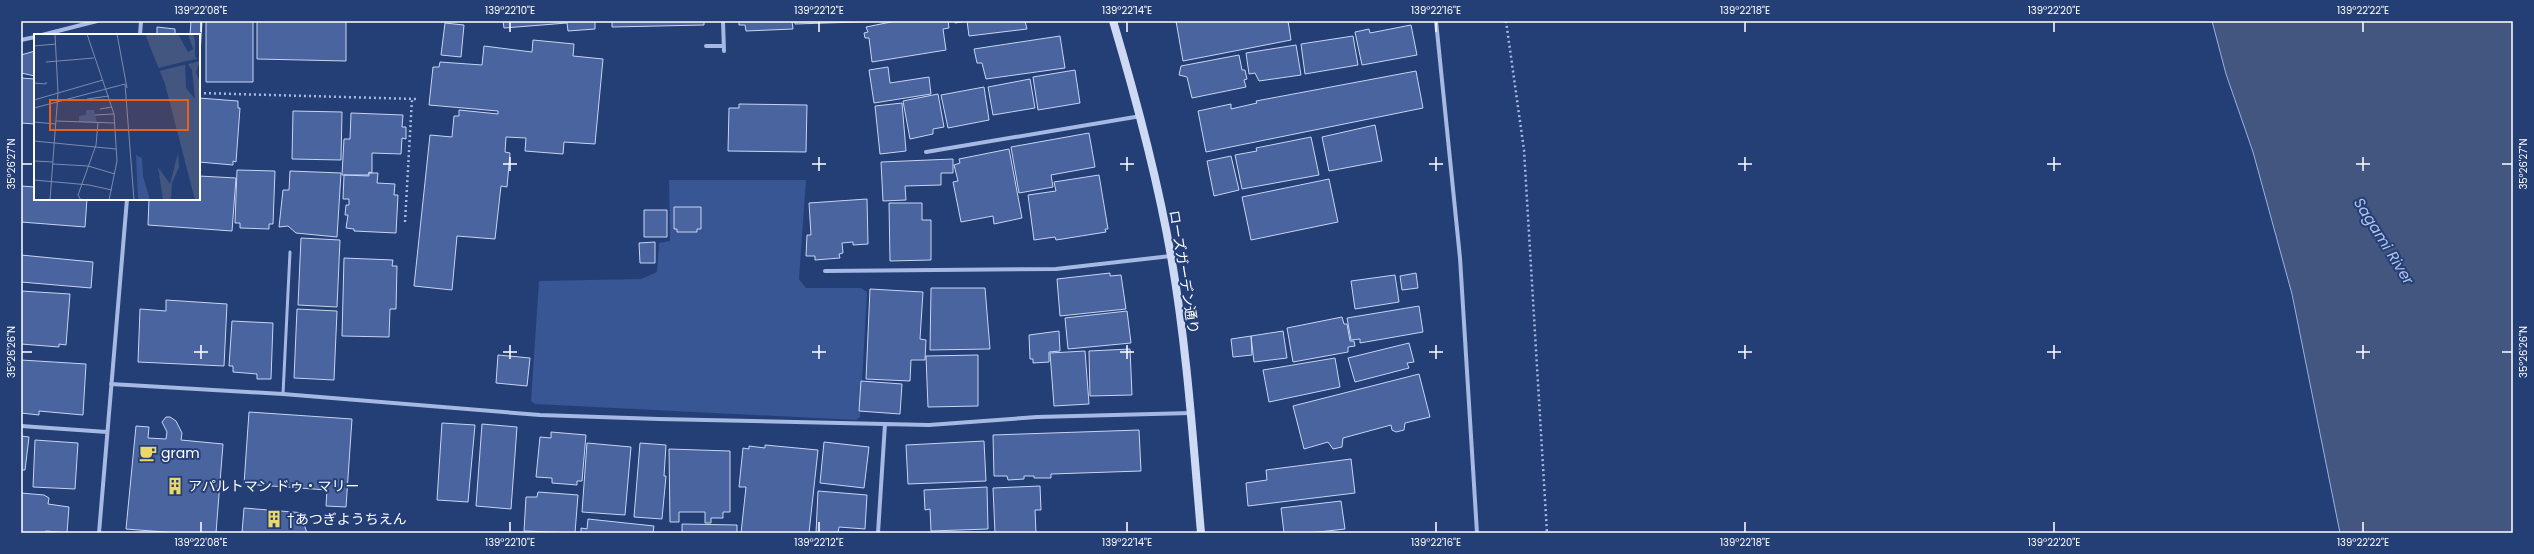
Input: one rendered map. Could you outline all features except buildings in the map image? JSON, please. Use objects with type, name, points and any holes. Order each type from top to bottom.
[{"type":"main road","name":"ローズガーデン通り","points":[[1113,21],[1142,116],[1171,256],[1191,413],[1201,533]]},
{"type":"street","points":[[46,34],[97,21]]},
{"type":"street","points":[[140,34],[141,21]]},
{"type":"street","points":[[723,21],[724,51]]},
{"type":"street","points":[[1436,21],[1460,258],[1477,533]]},
{"type":"street","points":[[21,40],[34,37]]},
{"type":"street","points":[[706,46],[724,46]]},
{"type":"street","points":[[926,152],[1142,116]]},
{"type":"street","points":[[99,533],[127,200]]},
{"type":"street","points":[[825,271],[1056,269],[1171,256]]},
{"type":"street","points":[[111,384],[283,394],[540,415],[929,425],[1037,417],[1191,413]]},
{"type":"street","points":[[878,533],[885,424]]},
{"type":"street","points":[[21,426],[107,432]]},
{"type":"lane","points":[[283,394],[290,252]]},
{"type":"path","points":[[1506,21],[1524,150],[1547,533]]},
{"type":"path","points":[[200,93],[416,99]]},
{"type":"path","points":[[405,222],[412,99]]},
{"type":"shaded area","points":[[669,180],[806,180],[799,279],[806,288],[861,288],[867,292],[860,417],[856,420],[535,404],[531,401],[539,281],[641,279],[657,272],[659,243],[670,241]]},
{"type":"water","name":"Sagami River","points":[[2212,21],[2513,21],[2513,533],[2340,533],[2292,294],[2253,152],[2226,74]]},
{"type":"place","name":"gram","points":[[148,453]]},
{"type":"place","name":"アパルトマン ドゥ・マリー","points":[[175,486]]},
{"type":"place","name":"†あつぎようちえん","points":[[274,519]]}]
